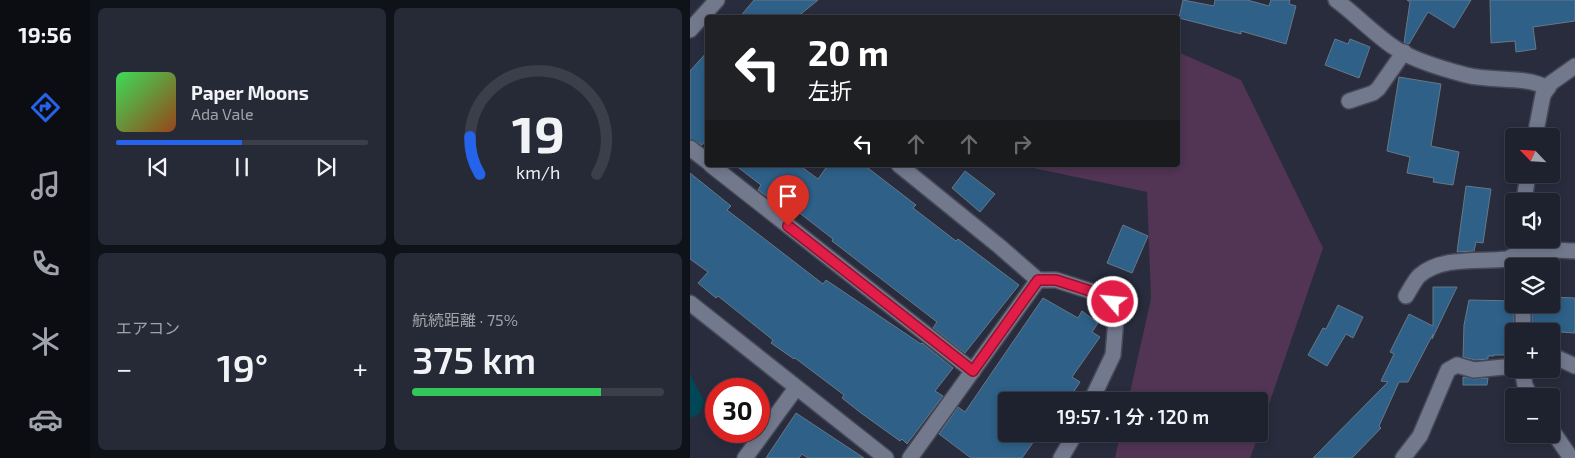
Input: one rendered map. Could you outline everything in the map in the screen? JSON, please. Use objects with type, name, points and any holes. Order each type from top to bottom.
[{"type":"street","points":[[707,15],[717,0]]},
{"type":"street","points":[[1336,0],[1353,12],[1383,40],[1404,52],[1434,65],[1483,79],[1536,82],[1548,88]]},
{"type":"street","points":[[690,30],[705,17]]},
{"type":"street","points":[[1349,101],[1373,93],[1378,89],[1404,52]]},
{"type":"street","points":[[1537,128],[1543,95],[1551,83],[1575,66]]},
{"type":"street","points":[[690,148],[705,160]]},
{"type":"street","points":[[714,167],[973,371]]},
{"type":"street","points":[[901,167],[1038,280],[1056,280],[1106,296],[1113,302],[1116,319],[1113,355],[1095,392]]},
{"type":"street","points":[[1406,296],[1418,277],[1429,269],[1447,263],[1507,259],[1533,249],[1575,251]]},
{"type":"street","points":[[910,458],[1038,280]]},
{"type":"street","points":[[690,303],[886,458]]},
{"type":"street","points":[[1560,359],[1575,366]]},
{"type":"street","points":[[1413,458],[1420,436],[1448,370],[1457,365],[1474,370],[1505,367]]},
{"type":"street","points":[[744,458],[796,388]]},
{"type":"street","points":[[1403,458],[1420,436]]},
{"type":"street","points":[[1061,458],[1070,442]]},
{"type":"street","points":[[1560,442],[1571,458]]},
{"type":"shaded area","points":[[1180,53],[1241,80],[1323,248],[1268,407],[1268,392],[1130,392],[1151,299],[1147,192],[1028,167],[1180,167]]},
{"type":"shaded area","points":[[1118,442],[1256,442],[1250,458],[1115,458]]},
{"type":"water","points":[[690,374],[704,401],[700,413],[690,418]]},
{"type":"building","points":[[754,0],[818,0],[800,15],[742,15]]},
{"type":"building","points":[[1183,0],[1214,6],[1215,0],[1247,0],[1269,6],[1271,0],[1290,0],[1289,4],[1296,6],[1286,44],[1241,31],[1241,34],[1180,18]]},
{"type":"building","points":[[1407,0],[1471,0],[1454,28],[1428,12],[1409,44],[1404,43],[1410,2]]},
{"type":"building","points":[[1490,0],[1575,0],[1575,21],[1533,27],[1536,49],[1516,52],[1515,41],[1491,43]]},
{"type":"building","points":[[1335,39],[1348,44],[1350,39],[1370,47],[1359,78],[1325,65]]},
{"type":"building","points":[[705,54],[705,141],[702,145],[690,139],[690,71]]},
{"type":"building","points":[[1399,77],[1441,84],[1431,146],[1459,152],[1453,185],[1433,182],[1434,178],[1407,173],[1410,157],[1387,151]]},
{"type":"building","points":[[738,167],[802,167],[818,179],[827,167],[867,167],[916,205],[913,208],[1019,285],[965,353],[933,328],[937,322],[832,241],[833,239],[779,197],[775,202],[758,190],[761,185]]},
{"type":"building","points":[[965,171],[995,194],[980,212],[952,188]]},
{"type":"building","points":[[690,173],[731,206],[727,210],[823,284],[826,280],[922,343],[953,368],[935,391],[943,396],[907,444],[861,413],[842,398],[844,395],[795,358],[771,343],[773,340],[718,296],[716,298],[698,283],[708,272],[690,259]]},
{"type":"building","points":[[1466,186],[1491,189],[1483,243],[1476,242],[1474,251],[1457,252]]},
{"type":"building","points":[[1123,225],[1148,236],[1132,273],[1107,263]]},
{"type":"building","points":[[1433,287],[1457,287],[1432,339],[1433,334],[1408,382],[1399,382],[1379,426],[1381,428],[1352,458],[1313,458],[1388,382],[1381,381],[1394,354],[1390,352],[1409,314],[1433,326]]},
{"type":"building","points":[[1560,297],[1575,298],[1575,333],[1560,332],[1560,323],[1532,323],[1532,313],[1560,313]]},
{"type":"building","points":[[1043,298],[1078,318],[1082,311],[1098,323],[1092,332],[1100,337],[1072,377],[1080,382],[1074,392],[998,392],[998,442],[1033,442],[1022,458],[971,458],[939,434],[958,407],[965,412]]},
{"type":"building","points":[[1469,300],[1505,301],[1505,313],[1514,313],[1514,323],[1505,323],[1505,355],[1488,356],[1488,359],[1475,360],[1463,357],[1464,325]]},
{"type":"building","points":[[1338,305],[1363,317],[1353,338],[1346,334],[1327,366],[1308,355],[1323,328],[1326,329]]},
{"type":"building","points":[[1463,377],[1475,379],[1488,378],[1487,385],[1463,385]]},
{"type":"building","points":[[796,413],[864,458],[808,458],[802,454],[799,458],[766,458]]},
{"type":"route","points":[[788,226],[973,371],[1038,280],[1056,280],[1106,296],[1113,302]]}]
